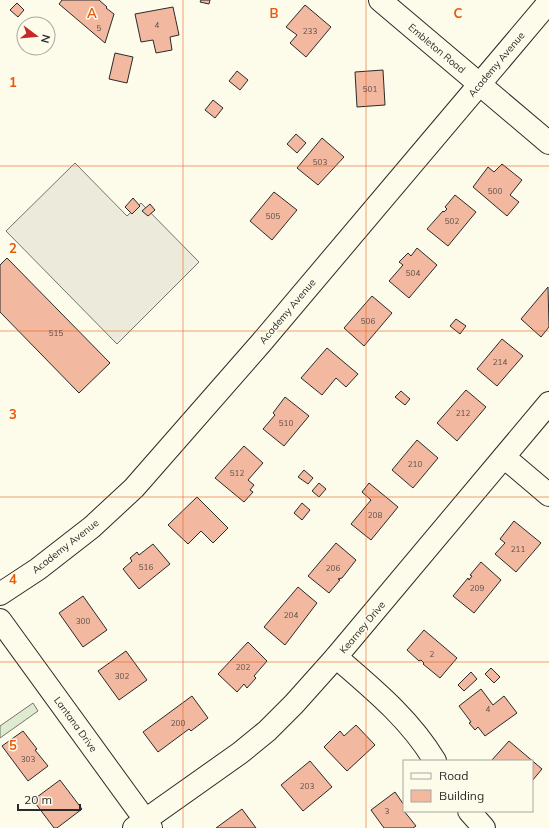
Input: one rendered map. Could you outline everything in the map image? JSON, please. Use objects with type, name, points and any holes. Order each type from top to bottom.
[{"type":"street","name":"Embleton Road","points":[[380,0],[549,143]]},
{"type":"street","name":"Academy Avenue","points":[[0,594],[38,569],[92,527],[134,488],[261,343],[549,2]]},
{"type":"street","name":"Kearney Drive","points":[[144,825],[240,753],[267,731],[294,704],[336,657],[549,403]]},
{"type":"street","points":[[504,457],[549,495]]},
{"type":"street","name":"Lantana Drive","points":[[0,620],[144,825]]},
{"type":"street","points":[[336,657],[392,705],[412,728],[434,760]]},
{"type":"street","points":[[470,812],[484,828]]},
{"type":"green space","points":[[33,703],[38,711],[0,738],[0,726]]},
{"type":"shaded area","points":[[75,163],[127,216],[141,203],[199,262],[117,344],[6,231]]},
{"type":"building","points":[[62,0],[99,0],[114,14],[105,43],[59,4]]},
{"type":"building","points":[[201,0],[210,0],[209,4],[200,2]]},
{"type":"building","points":[[17,3],[24,10],[19,16],[17,16],[10,10]]},
{"type":"building","points":[[305,5],[331,27],[306,57],[290,43],[297,35],[286,27]]},
{"type":"building","points":[[173,7],[179,35],[170,37],[172,50],[156,53],[153,40],[141,42],[135,14]]},
{"type":"building","points":[[115,53],[133,57],[127,83],[109,79]]},
{"type":"building","points":[[383,70],[385,105],[357,107],[355,72]]},
{"type":"building","points":[[237,71],[248,80],[240,90],[229,81]]},
{"type":"building","points":[[213,100],[223,108],[215,118],[205,110]]},
{"type":"building","points":[[296,134],[306,143],[297,153],[287,144]]},
{"type":"building","points":[[322,138],[344,157],[318,185],[297,168]]},
{"type":"building","points":[[502,164],[522,180],[510,195],[519,202],[507,216],[473,187],[488,167],[494,172]]},
{"type":"building","points":[[274,192],[297,210],[272,240],[250,221]]},
{"type":"building","points":[[455,195],[476,212],[448,246],[427,229],[443,211],[444,212],[447,209],[445,207]]},
{"type":"building","points":[[133,198],[140,206],[132,214],[125,207]]},
{"type":"building","points":[[150,204],[155,210],[148,216],[142,211]]},
{"type":"building","points":[[417,248],[437,265],[409,298],[389,281],[403,265],[399,262],[408,253],[411,256]]},
{"type":"building","points":[[7,258],[110,363],[79,393],[0,312],[0,265]]},
{"type":"building","points":[[548,287],[549,327],[541,337],[521,319]]},
{"type":"building","points":[[372,296],[392,313],[364,346],[344,328]]},
{"type":"building","points":[[456,319],[466,326],[460,334],[450,326]]},
{"type":"building","points":[[502,339],[523,356],[497,386],[477,369]]},
{"type":"building","points":[[327,348],[358,374],[346,387],[336,378],[322,395],[301,378]]},
{"type":"building","points":[[466,390],[486,407],[457,441],[437,423]]},
{"type":"building","points":[[401,391],[410,399],[405,405],[395,397]]},
{"type":"building","points":[[285,397],[309,416],[284,446],[263,429],[275,415],[273,413]]},
{"type":"building","points":[[417,440],[438,458],[413,488],[392,470]]},
{"type":"building","points":[[244,446],[263,463],[248,480],[254,485],[250,490],[253,492],[244,502],[215,478]]},
{"type":"building","points":[[304,470],[313,478],[308,484],[298,477]]},
{"type":"building","points":[[319,483],[326,489],[319,497],[312,491]]},
{"type":"building","points":[[369,483],[398,507],[371,540],[351,524],[371,500],[362,492]]},
{"type":"building","points":[[197,497],[228,528],[213,543],[201,531],[188,544],[168,525]]},
{"type":"building","points":[[302,503],[310,510],[302,520],[294,513]]},
{"type":"building","points":[[514,521],[541,543],[516,572],[495,554],[505,543],[500,539]]},
{"type":"building","points":[[336,543],[356,560],[342,578],[338,579],[340,580],[329,593],[308,576]]},
{"type":"building","points":[[153,544],[170,564],[139,589],[123,569],[132,561],[130,558],[137,552],[139,555]]},
{"type":"building","points":[[481,562],[501,580],[474,613],[453,596],[468,578],[469,580],[472,576],[470,575]]},
{"type":"building","points":[[298,587],[317,603],[285,645],[264,627]]},
{"type":"building","points":[[83,596],[107,630],[83,647],[59,613]]},
{"type":"building","points":[[424,630],[457,658],[440,678],[423,664],[424,663],[421,660],[419,661],[407,650]]},
{"type":"building","points":[[248,642],[267,661],[254,676],[256,678],[247,688],[244,684],[237,692],[218,674]]},
{"type":"building","points":[[126,651],[147,680],[119,700],[98,671]]},
{"type":"building","points":[[491,668],[500,677],[494,683],[485,674]]},
{"type":"building","points":[[471,672],[477,679],[464,691],[458,685]]},
{"type":"building","points":[[481,689],[493,705],[504,696],[517,713],[485,736],[478,727],[475,730],[459,706]]},
{"type":"building","points":[[192,696],[208,718],[191,731],[189,729],[158,752],[143,732]]},
{"type":"building","points":[[356,725],[375,745],[347,771],[324,747],[340,731],[344,736]]},
{"type":"building","points":[[23,731],[37,749],[35,750],[48,766],[28,781],[2,746]]},
{"type":"building","points":[[509,741],[531,760],[492,760]]},
{"type":"building","points":[[310,761],[332,787],[303,811],[281,785]]},
{"type":"building","points":[[533,761],[542,769],[533,780]]},
{"type":"building","points":[[60,780],[82,809],[57,828],[54,828],[33,800]]},
{"type":"building","points":[[395,792],[403,804],[403,812],[405,812],[416,826],[413,828],[384,828],[371,810]]},
{"type":"building","points":[[242,809],[256,828],[216,828]]}]
